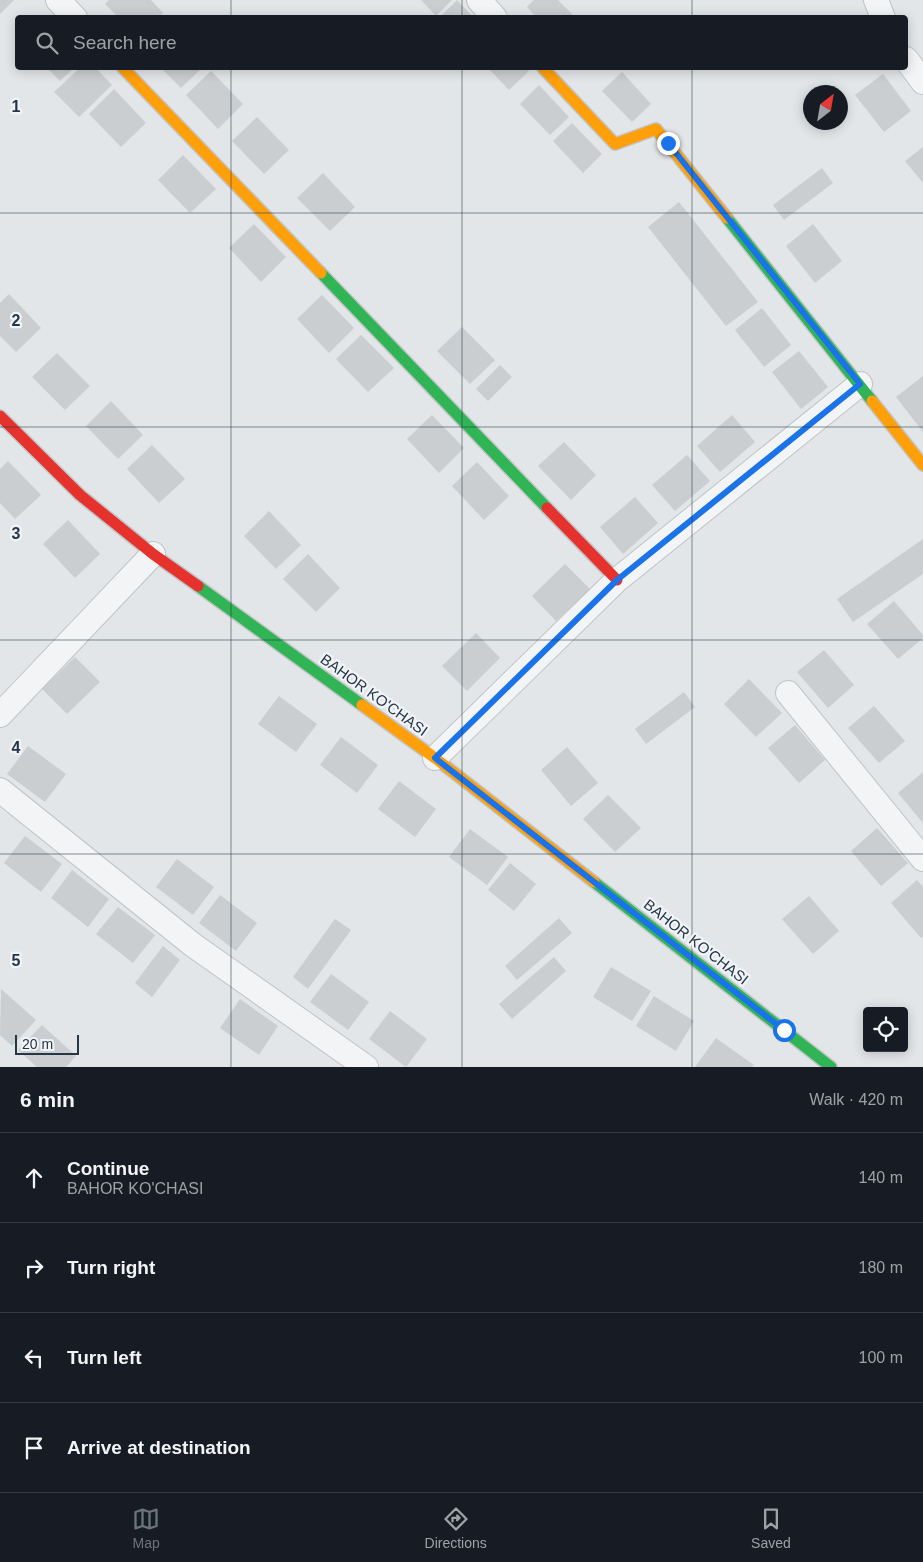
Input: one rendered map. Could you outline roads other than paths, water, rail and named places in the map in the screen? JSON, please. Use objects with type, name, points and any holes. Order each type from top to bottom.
[{"type":"street","points":[[58,0],[72,15]]},
{"type":"street","points":[[479,0],[492,15]]},
{"type":"street","points":[[876,0],[882,15]]},
{"type":"street","points":[[908,62],[923,82]]},
{"type":"street","points":[[125,70],[617,580]]},
{"type":"street","points":[[545,70],[616,144],[656,130],[923,465]]},
{"type":"street","points":[[435,758],[617,580],[860,384]]},
{"type":"street","name":"BAHOR KO'CHASI","points":[[0,416],[80,495],[153,554],[435,758],[831,1067]]},
{"type":"street","points":[[0,715],[153,554]]},
{"type":"street","points":[[788,693],[923,860]]},
{"type":"street","points":[[0,790],[193,945],[366,1067]]}]
